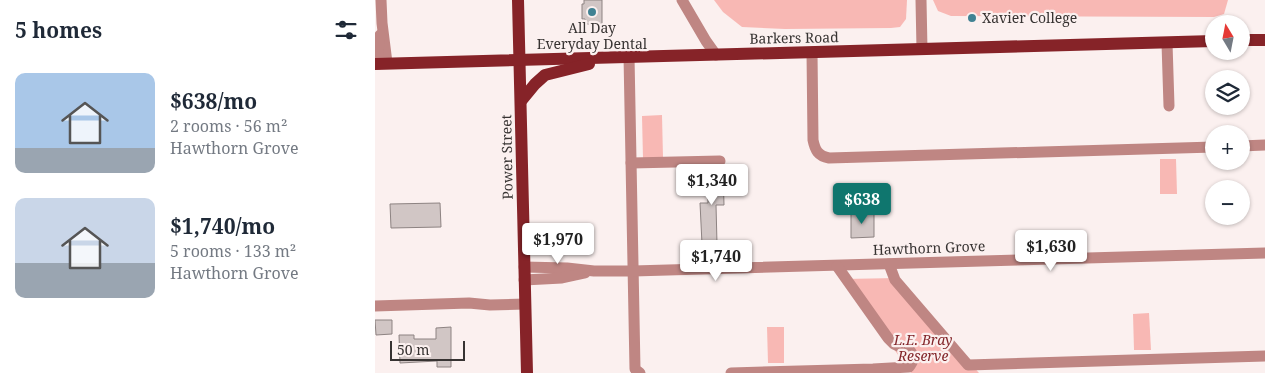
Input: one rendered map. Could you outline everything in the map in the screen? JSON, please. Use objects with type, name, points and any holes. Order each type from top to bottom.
[{"type":"main road","name":"Power Street","points":[[518,0],[527,373]]},
{"type":"main road","points":[[1250,40],[1265,40]]},
{"type":"main road","name":"Barkers Road","points":[[380,64],[1205,41]]},
{"type":"main road","points":[[521,101],[545,75],[613,57]]},
{"type":"street","points":[[380,64],[378,50],[382,23],[381,0]]},
{"type":"street","points":[[682,0],[706,41],[716,54]]},
{"type":"street","points":[[921,0],[922,49]]},
{"type":"street","points":[[1167,43],[1169,106]]},
{"type":"street","points":[[812,52],[813,140],[816,150],[823,157],[849,158],[1205,147]]},
{"type":"street","points":[[629,56],[635,369],[640,373]]},
{"type":"street","points":[[1250,146],[1265,145]]},
{"type":"street","points":[[631,163],[720,161]]},
{"type":"street","name":"Hawthorn Grove","points":[[524,274],[567,268],[594,271],[633,271],[1265,253]]},
{"type":"street","points":[[889,264],[895,280],[968,365],[1265,356]]},
{"type":"street","points":[[731,373],[909,367],[913,362],[911,352],[894,344],[888,338],[837,266]]},
{"type":"street","points":[[375,306],[469,303],[490,305],[525,300]]},
{"type":"green space","points":[[714,0],[907,0],[906,19],[900,27],[785,29],[742,27],[723,12]]},
{"type":"green space","points":[[933,0],[1228,0],[1224,14],[1205,15],[1205,17],[951,16],[938,11]]},
{"type":"green space","points":[[662,115],[663,158],[643,159],[642,116]]},
{"type":"green space","points":[[1160,159],[1176,159],[1177,194],[1160,194]]},
{"type":"green space","name":"L.E. Bray Reserve","points":[[897,278],[979,373],[911,373],[844,279]]},
{"type":"green space","points":[[1149,313],[1151,350],[1134,350],[1133,314]]},
{"type":"green space","points":[[767,327],[784,327],[784,363],[768,363]]},
{"type":"building","name":"All Day Everyday Dental","points":[[584,0],[602,0],[602,24],[585,24],[585,19],[582,19],[582,4],[584,4]]},
{"type":"building","points":[[707,169],[723,169],[724,205],[716,205],[717,244],[702,244],[700,203],[708,203]]},
{"type":"building","points":[[440,203],[441,227],[391,228],[390,204]]},
{"type":"building","points":[[851,213],[874,213],[874,237],[851,238]]},
{"type":"building","points":[[375,320],[392,320],[392,334],[376,335]]},
{"type":"building","points":[[451,327],[451,367],[437,367],[437,361],[400,363],[399,335],[414,335],[414,339],[436,339],[436,328]]},
{"type":"place","name":"All Day Everyday Dental","points":[[592,12]]},
{"type":"place","name":"Xavier College","points":[[972,18]]}]
